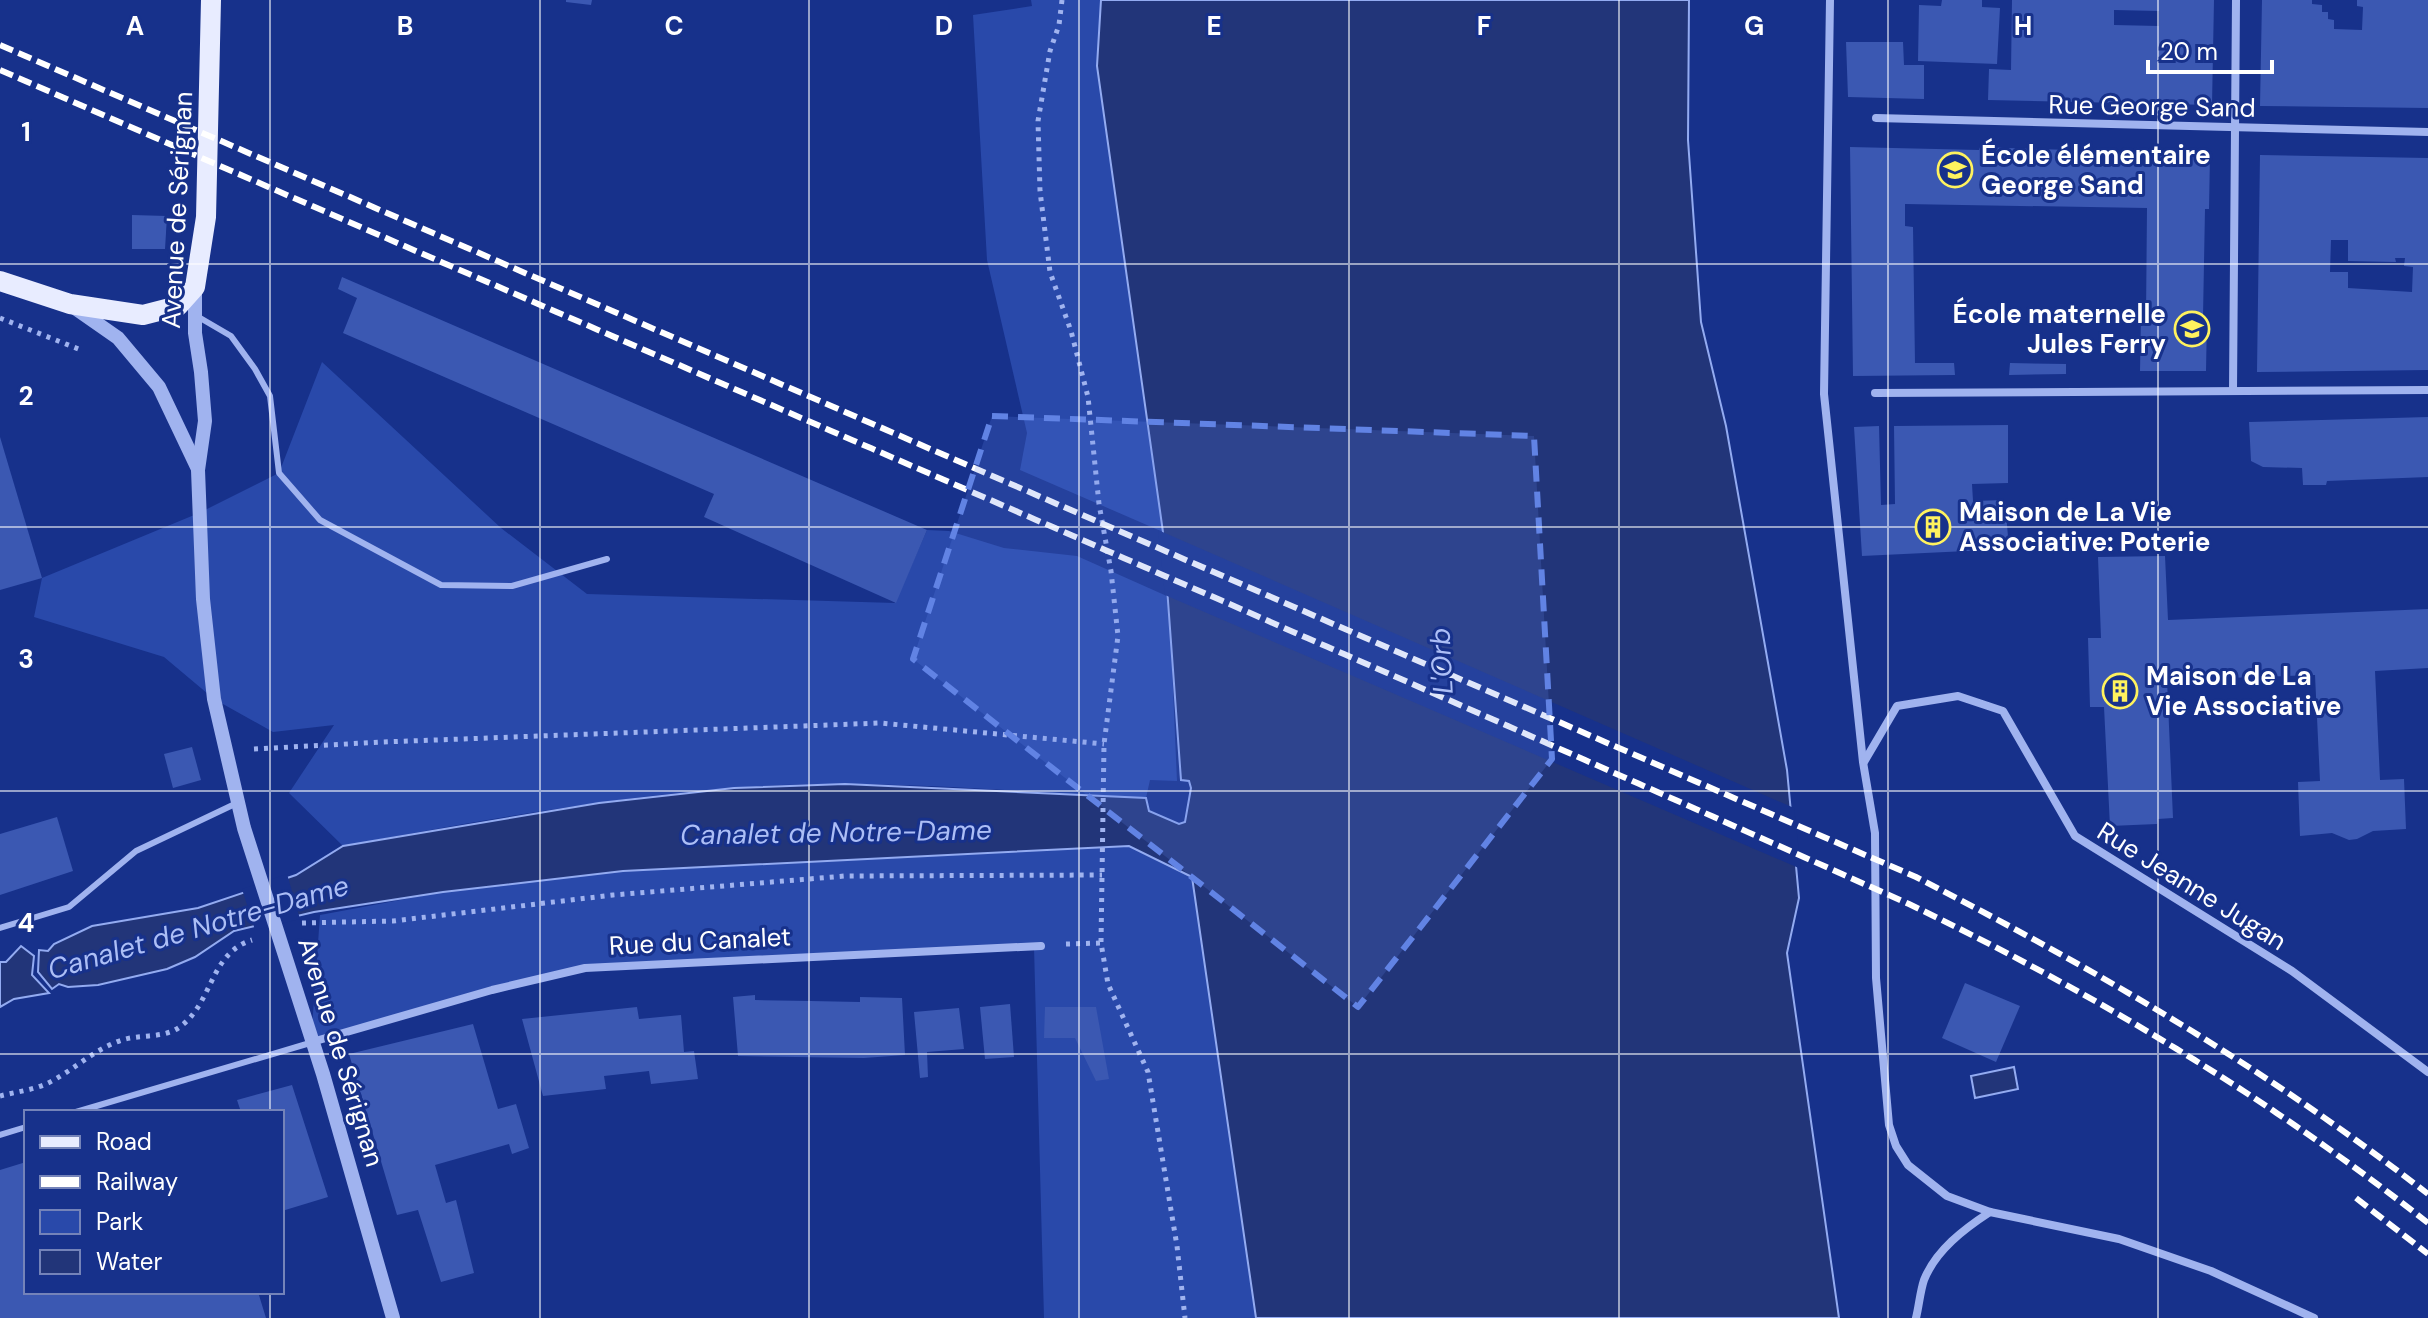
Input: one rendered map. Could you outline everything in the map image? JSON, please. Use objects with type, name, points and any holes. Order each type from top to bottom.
[{"type":"main road","name":"Avenue de Sérignan","points":[[186,310],[195,287],[206,217],[211,0]]},
{"type":"main road","points":[[0,281],[70,304],[143,315],[186,310]]},
{"type":"street","points":[[1830,0],[1824,394],[1863,762],[1875,833],[1876,978],[1889,1125],[1896,1146],[1908,1165],[1947,1196],[1990,1212],[2119,1239],[2211,1271],[2314,1318]]},
{"type":"street","points":[[2233,390],[2236,0]]},
{"type":"street","name":"Rue George Sand","points":[[1876,118],[2428,132]]},
{"type":"street","name":"Avenue de Sérignan","points":[[70,304],[118,338],[159,387],[198,470]]},
{"type":"street","name":"Avenue de Sérignan","points":[[186,310],[205,421],[198,470],[203,599],[214,699],[244,828],[323,1074],[393,1318]]},
{"type":"street","points":[[1875,393],[2428,390]]},
{"type":"street","name":"Rue Jeanne Jugan","points":[[1863,762],[1897,706],[1958,696],[2003,711],[2075,836],[2292,971],[2428,1072]]},
{"type":"street","name":"Rue du Canalet","points":[[311,1042],[492,990],[585,968],[1041,946]]},
{"type":"street","points":[[1916,1318],[1924,1279],[1941,1253],[1962,1231],[1990,1212]]},
{"type":"lane","points":[[186,310],[231,336],[255,369],[270,396],[279,473],[320,520],[441,585],[512,586],[607,559]]},
{"type":"lane","points":[[0,928],[69,907],[136,851],[237,803]]},
{"type":"lane","points":[[83,1110],[311,1042]]},
{"type":"lane","points":[[0,1135],[24,1128]]},
{"type":"path","points":[[1062,0],[1038,121],[1040,191],[1050,272],[1071,331],[1088,397],[1099,504],[1118,636],[1104,744],[1101,943],[1108,984],[1148,1072],[1177,1246],[1185,1318]]},
{"type":"path","points":[[226,751],[880,723],[1104,744]]},
{"type":"path","points":[[301,923],[393,921],[613,895],[845,876],[1102,875]]},
{"type":"path","points":[[0,1096],[46,1084],[100,1049],[123,1039],[177,1030],[195,1015],[220,962],[240,943],[257,938]]},
{"type":"path","points":[[1041,946],[1101,943]]},
{"type":"highlighted area","points":[[992,416],[1534,436],[1552,759],[1358,1007],[913,659]]},
{"type":"green space","points":[[1031,0],[1101,0],[1097,66],[1163,532],[1020,470],[1027,433],[987,260],[973,15],[1032,6]]},
{"type":"green space","points":[[322,362],[501,528],[587,594],[895,603],[927,530],[949,531],[1004,548],[1077,556],[1169,597],[1177,781],[1150,780],[1146,798],[888,785],[733,788],[586,804],[343,846],[289,793],[334,725],[273,732],[214,699],[164,657],[34,617],[42,578],[199,513],[279,473]]},
{"type":"green space","points":[[1129,846],[1192,877],[1256,1318],[1044,1318],[1034,947],[585,968],[311,1042],[320,915],[443,892],[623,871]]},
{"type":"water","points":[[1101,0],[1689,0],[1688,140],[1701,322],[1726,426],[1787,770],[1799,898],[1787,953],[1839,1318],[1256,1318],[1192,877],[1129,846],[623,871],[443,892],[314,912],[234,931],[195,957],[167,969],[98,985],[68,987],[59,984],[52,989],[38,972],[39,950],[48,951],[54,944],[92,926],[198,908],[296,875],[343,846],[599,803],[734,788],[845,784],[1146,798],[1149,811],[1179,824],[1185,822],[1191,788],[1189,781],[1181,780],[1163,532],[1097,66]]},
{"type":"water","points":[[21,946],[34,956],[32,975],[49,993],[14,999],[0,1007],[0,962],[6,962]]},
{"type":"water","points":[[2014,1067],[2018,1089],[1975,1098],[1971,1076]]},
{"type":"pier","points":[[1158,530],[1794,808],[1801,869],[1165,595]]},
{"type":"pier","points":[[287,874],[300,919],[255,930],[242,889]]},
{"type":"building","points":[[566,0],[592,0],[591,5]]},
{"type":"building","points":[[1942,0],[1982,0],[1982,7],[2000,8],[1997,64],[1918,61],[1919,5],[1941,6]]},
{"type":"building","points":[[2012,0],[2214,0],[2212,105],[1988,100],[1989,69],[2011,70]],"holes":[[[2114,10],[2159,11],[2159,26],[2114,25]]]},
{"type":"building","points":[[2262,0],[2312,0],[2312,4],[2322,5],[2322,12],[2328,12],[2328,19],[2334,20],[2334,29],[2362,30],[2363,7],[2357,6],[2357,0],[2428,0],[2428,108],[2260,106]]},
{"type":"building","points":[[1846,42],[1903,42],[1904,65],[1924,65],[1924,99],[1848,97]]},
{"type":"building","points":[[1850,147],[1979,150],[1980,147],[2210,155],[2209,209],[2205,209],[2203,317],[2207,318],[2206,371],[2140,371],[2141,316],[2146,317],[2147,208],[1905,204],[1905,226],[1913,227],[1915,363],[1954,363],[1955,375],[1853,376]]},
{"type":"building","points":[[2260,155],[2428,158],[2428,370],[2257,372]],"holes":[[[2331,240],[2348,240],[2348,261],[2396,262],[2395,258],[2405,258],[2404,266],[2413,267],[2412,292],[2348,288],[2348,272],[2330,272]]]},
{"type":"building","points":[[132,215],[167,216],[165,249],[132,249]]},
{"type":"building","points":[[342,277],[927,530],[896,603],[704,517],[714,494],[343,333],[357,298],[338,289]]},
{"type":"building","points":[[2010,363],[2066,364],[2066,374],[2009,375]]},
{"type":"building","points":[[2428,417],[2428,477],[2327,481],[2326,485],[2303,485],[2302,468],[2263,467],[2251,461],[2249,422]]},
{"type":"building","points":[[2008,425],[2008,483],[1972,484],[1973,501],[2005,500],[2009,549],[1862,556],[1854,427],[1879,426],[1881,505],[1895,504],[1894,426]]},
{"type":"building","points":[[0,437],[42,578],[0,590]]},
{"type":"building","name":"Maison de La Vie Associative","points":[[2165,556],[2168,620],[2428,609],[2428,668],[2375,671],[2380,780],[2404,779],[2406,829],[2373,831],[2349,840],[2332,833],[2300,836],[2298,782],[2320,781],[2315,675],[2167,680],[2173,818],[2158,819],[2157,824],[2110,826],[2104,707],[2090,707],[2088,638],[2101,638],[2098,557]]},
{"type":"building","points":[[192,747],[201,780],[173,788],[164,754]]},
{"type":"building","points":[[57,817],[73,871],[0,895],[0,834]]},
{"type":"building","points":[[1965,983],[2020,1006],[1996,1062],[1942,1038]]},
{"type":"building","points":[[755,995],[755,1000],[860,1002],[860,997],[902,998],[905,1055],[864,1058],[738,1056],[733,997]]},
{"type":"building","points":[[1010,1004],[1014,1057],[985,1059],[980,1007]]},
{"type":"building","points":[[637,1007],[639,1019],[681,1015],[684,1052],[694,1051],[698,1079],[651,1084],[649,1071],[604,1076],[606,1089],[543,1096],[522,1019]]},
{"type":"building","points":[[1045,1007],[1096,1007],[1109,1079],[1096,1081],[1075,1038],[1044,1038]]},
{"type":"building","points":[[959,1008],[964,1049],[927,1052],[928,1077],[920,1078],[914,1012]]},
{"type":"building","points":[[473,1024],[498,1109],[516,1104],[529,1148],[512,1154],[509,1144],[435,1165],[446,1203],[456,1200],[474,1273],[441,1282],[418,1210],[397,1215],[349,1054]]},
{"type":"building","points":[[292,1085],[328,1197],[284,1210],[284,1110],[240,1110],[237,1100]]},
{"type":"building","points":[[24,1163],[24,1294],[259,1294],[266,1318],[0,1318],[0,1170]]},
{"type":"railway","points":[[0,45],[1916,877],[2050,948],[2243,1063],[2428,1194]]},
{"type":"railway","points":[[0,70],[1194,589],[1909,904],[2045,973],[2177,1049],[2305,1132],[2428,1223]]},
{"type":"railway","points":[[2356,1198],[2428,1254]]},
{"type":"place","name":"École élémentaire George Sand","points":[[1955,170]]},
{"type":"place","name":"École maternelle Jules Ferry","points":[[2192,329]]},
{"type":"place","name":"Maison de La Vie Associative: Poterie","points":[[1933,527]]},
{"type":"place","name":"Maison de La Vie Associative","points":[[2120,691]]},
{"type":"water label","name":"L'Orb","points":[[1441,661]]},
{"type":"water label","name":"Canalet de Notre-Dame","points":[[836,832]]},
{"type":"water label","name":"Canalet de Notre-Dame","points":[[198,927]]}]
